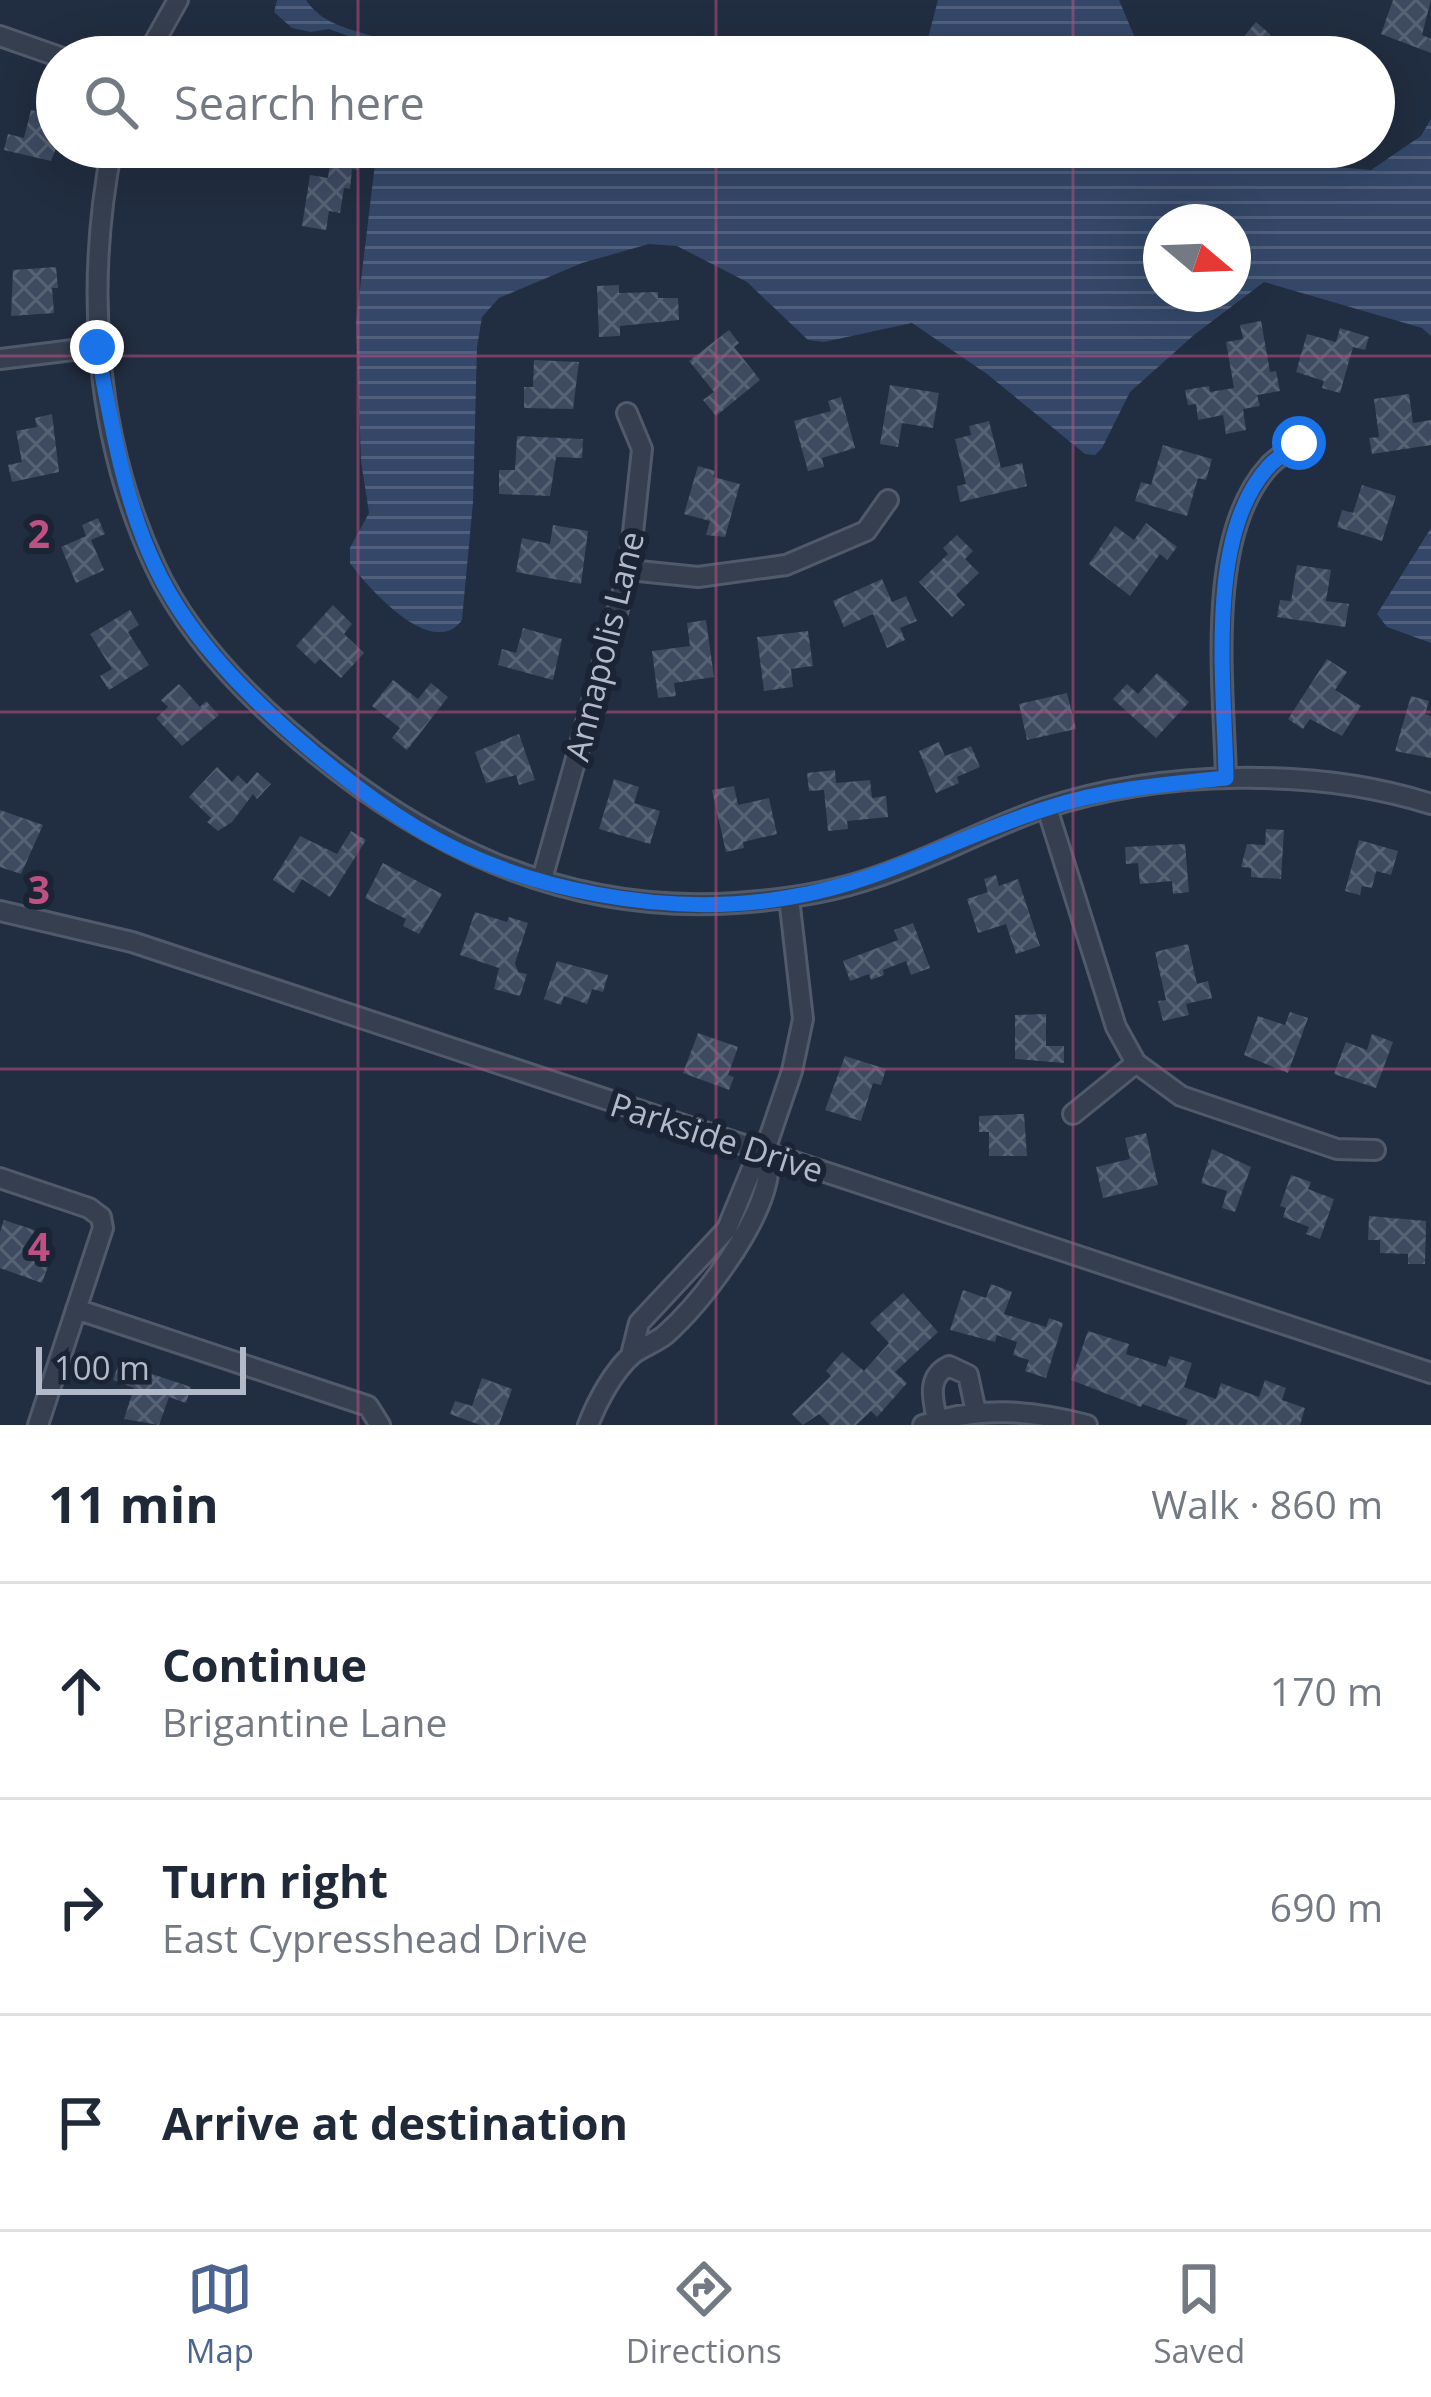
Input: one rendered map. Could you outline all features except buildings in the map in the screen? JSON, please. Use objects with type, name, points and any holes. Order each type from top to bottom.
[{"type":"street","points":[[158,36],[178,0]]},
{"type":"street","points":[[0,36],[36,49]]},
{"type":"street","points":[[108,168],[99,214],[97,347],[136,521],[156,569],[222,665],[263,709],[365,794],[475,858],[597,894],[663,904],[790,898],[872,879],[1047,808],[1105,792],[1226,778],[1356,788],[1431,804]]},
{"type":"street","points":[[0,359],[97,347]]},
{"type":"street","name":"Annapolis Lane","points":[[542,879],[629,570],[642,449],[628,413]]},
{"type":"street","points":[[1226,778],[1223,623],[1234,529],[1268,467],[1299,443]]},
{"type":"street","points":[[629,570],[698,577],[786,565],[866,531],[888,500]]},
{"type":"street","points":[[1047,808],[1116,1028],[1136,1063],[1181,1096],[1337,1149],[1375,1150]]},
{"type":"street","points":[[588,1425],[596,1404],[631,1355],[639,1323],[728,1228],[752,1166],[764,1153],[792,1071],[802,1019],[790,898]]},
{"type":"street","name":"Parkside Drive","points":[[0,911],[132,942],[1431,1373]]},
{"type":"street","points":[[1073,1114],[1136,1063]]},
{"type":"street","points":[[631,1355],[662,1338],[673,1326],[750,1224],[768,1177],[764,1153]]},
{"type":"street","points":[[0,1178],[89,1208],[100,1216],[104,1228],[38,1425]]},
{"type":"street","points":[[687,1274],[705,1289]]},
{"type":"street","points":[[654,1307],[673,1326]]},
{"type":"street","points":[[76,1309],[368,1406],[379,1422]]},
{"type":"street","points":[[976,1412],[968,1375],[949,1366],[936,1376],[932,1387],[938,1420],[976,1412],[1037,1413],[1088,1425]]},
{"type":"water","points":[[277,0],[306,0],[328,20],[370,36],[292,28],[274,12]]},
{"type":"water","points":[[938,0],[1119,0],[1134,36],[929,36]]},
{"type":"water","points":[[1431,119],[1431,336],[1422,328],[1264,282],[1251,292],[1251,204],[1143,204],[1143,312],[1224,312],[1130,392],[1095,455],[1085,454],[987,374],[912,323],[824,342],[808,340],[747,282],[677,246],[649,244],[582,263],[499,298],[482,317],[462,620],[450,630],[419,627],[386,603],[350,563],[350,548],[369,513],[361,461],[356,322],[374,168],[1395,168],[1395,154],[1421,136]]},
{"type":"water","points":[[1431,528],[1431,643],[1387,627],[1377,614]]},
{"type":"route","points":[[97,347],[122,469],[156,569],[186,618],[263,709],[365,794],[475,858],[597,894],[663,904],[790,898],[872,879],[1047,808],[1105,792],[1226,778],[1223,623],[1234,529],[1268,467],[1299,443]]}]
